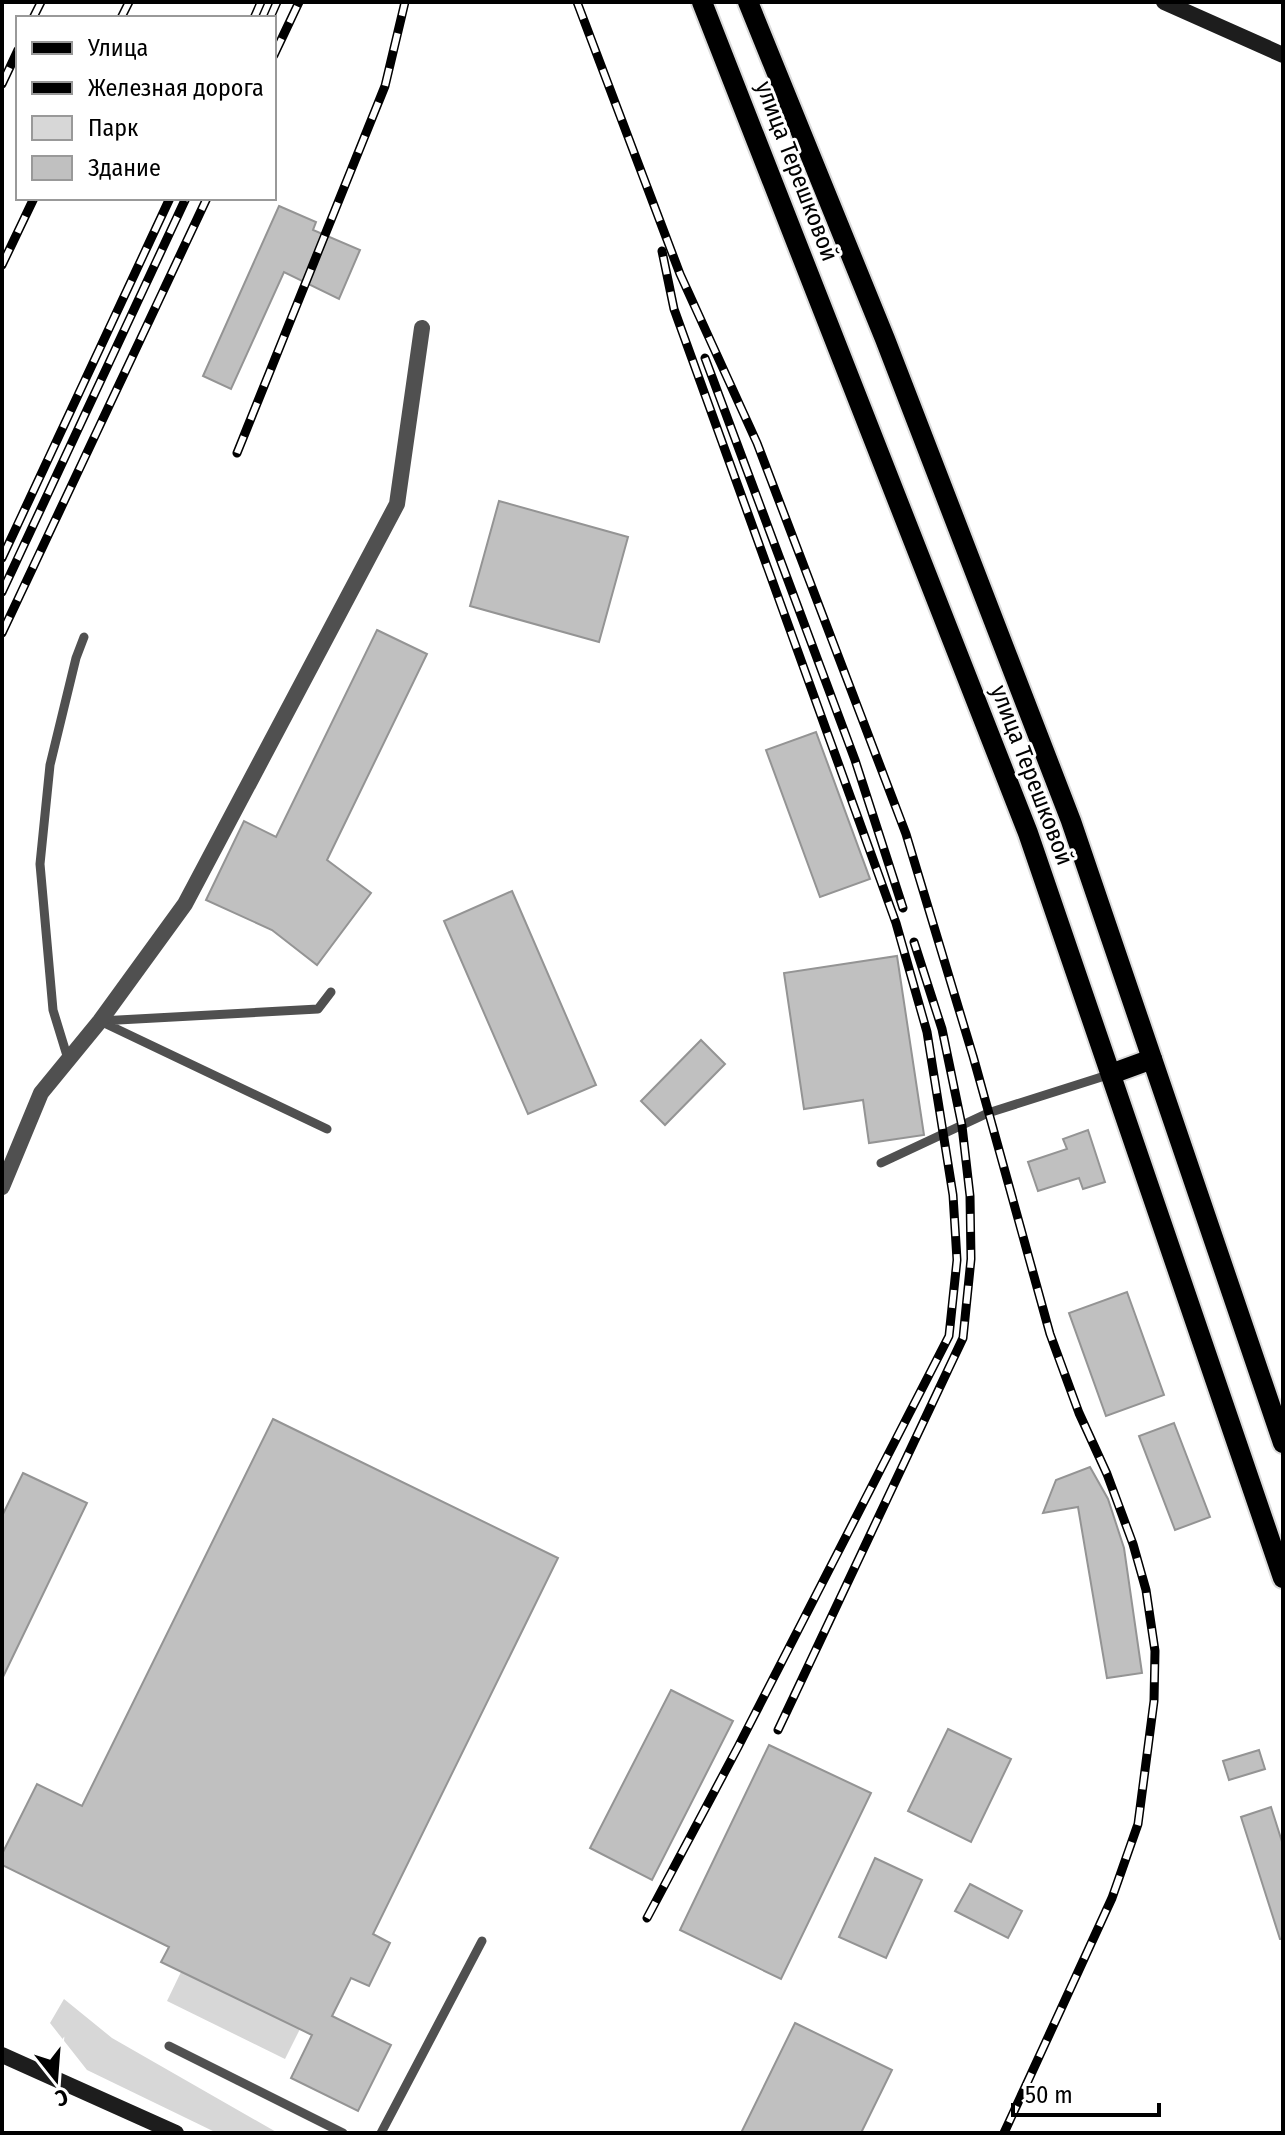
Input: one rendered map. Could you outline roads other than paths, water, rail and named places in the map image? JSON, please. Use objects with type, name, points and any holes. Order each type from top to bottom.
[{"type":"main road","name":"улица Терешковой","points":[[702,2],[1028,833],[1283,1578]]},
{"type":"main road","name":"улица Терешковой","points":[[748,2],[885,339],[1071,821],[1283,1443]]},
{"type":"main road","points":[[1111,1074],[1152,1059]]},
{"type":"street","points":[[1164,2],[1282,53]]},
{"type":"street","points":[[2,1187],[41,1093],[100,1021],[185,904],[397,504],[422,328]]},
{"type":"street","points":[[2,2055],[176,2133]]},
{"type":"lane","points":[[68,1059],[53,1010],[49,938],[40,864],[50,765],[84,637]]},
{"type":"lane","points":[[100,1021],[318,1009],[331,992]]},
{"type":"lane","points":[[100,1021],[327,1129]]},
{"type":"lane","points":[[881,1163],[988,1113],[1111,1074]]},
{"type":"lane","points":[[381,2133],[482,1941]]},
{"type":"lane","points":[[169,2046],[343,2133]]},
{"type":"railway","points":[[34,16],[41,2]]},
{"type":"railway","points":[[122,16],[129,2]]},
{"type":"railway","points":[[255,16],[261,2]]},
{"type":"railway","points":[[271,16],[277,2]]},
{"type":"railway","points":[[276,51],[299,2]]},
{"type":"railway","points":[[237,453],[385,86],[405,2]]},
{"type":"railway","points":[[577,2],[680,274],[757,443],[906,834],[973,1056],[1050,1334],[1079,1413],[1107,1474],[1146,1590],[1155,1651],[1154,1701],[1138,1824],[1112,1898],[1004,2133]]},
{"type":"railway","points":[[2,84],[16,54]]},
{"type":"railway","points":[[2,265],[33,200]]},
{"type":"railway","points":[[2,558],[169,200]]},
{"type":"railway","points":[[2,592],[185,200]]},
{"type":"railway","points":[[2,633],[206,200]]},
{"type":"railway","points":[[647,1918],[949,1336],[957,1260],[953,1195],[927,1032],[896,923],[674,309],[662,251]]},
{"type":"railway","points":[[705,358],[855,760],[903,908]]},
{"type":"railway","points":[[778,1730],[963,1338],[971,1259],[970,1196],[962,1126],[942,1029],[914,942]]}]
